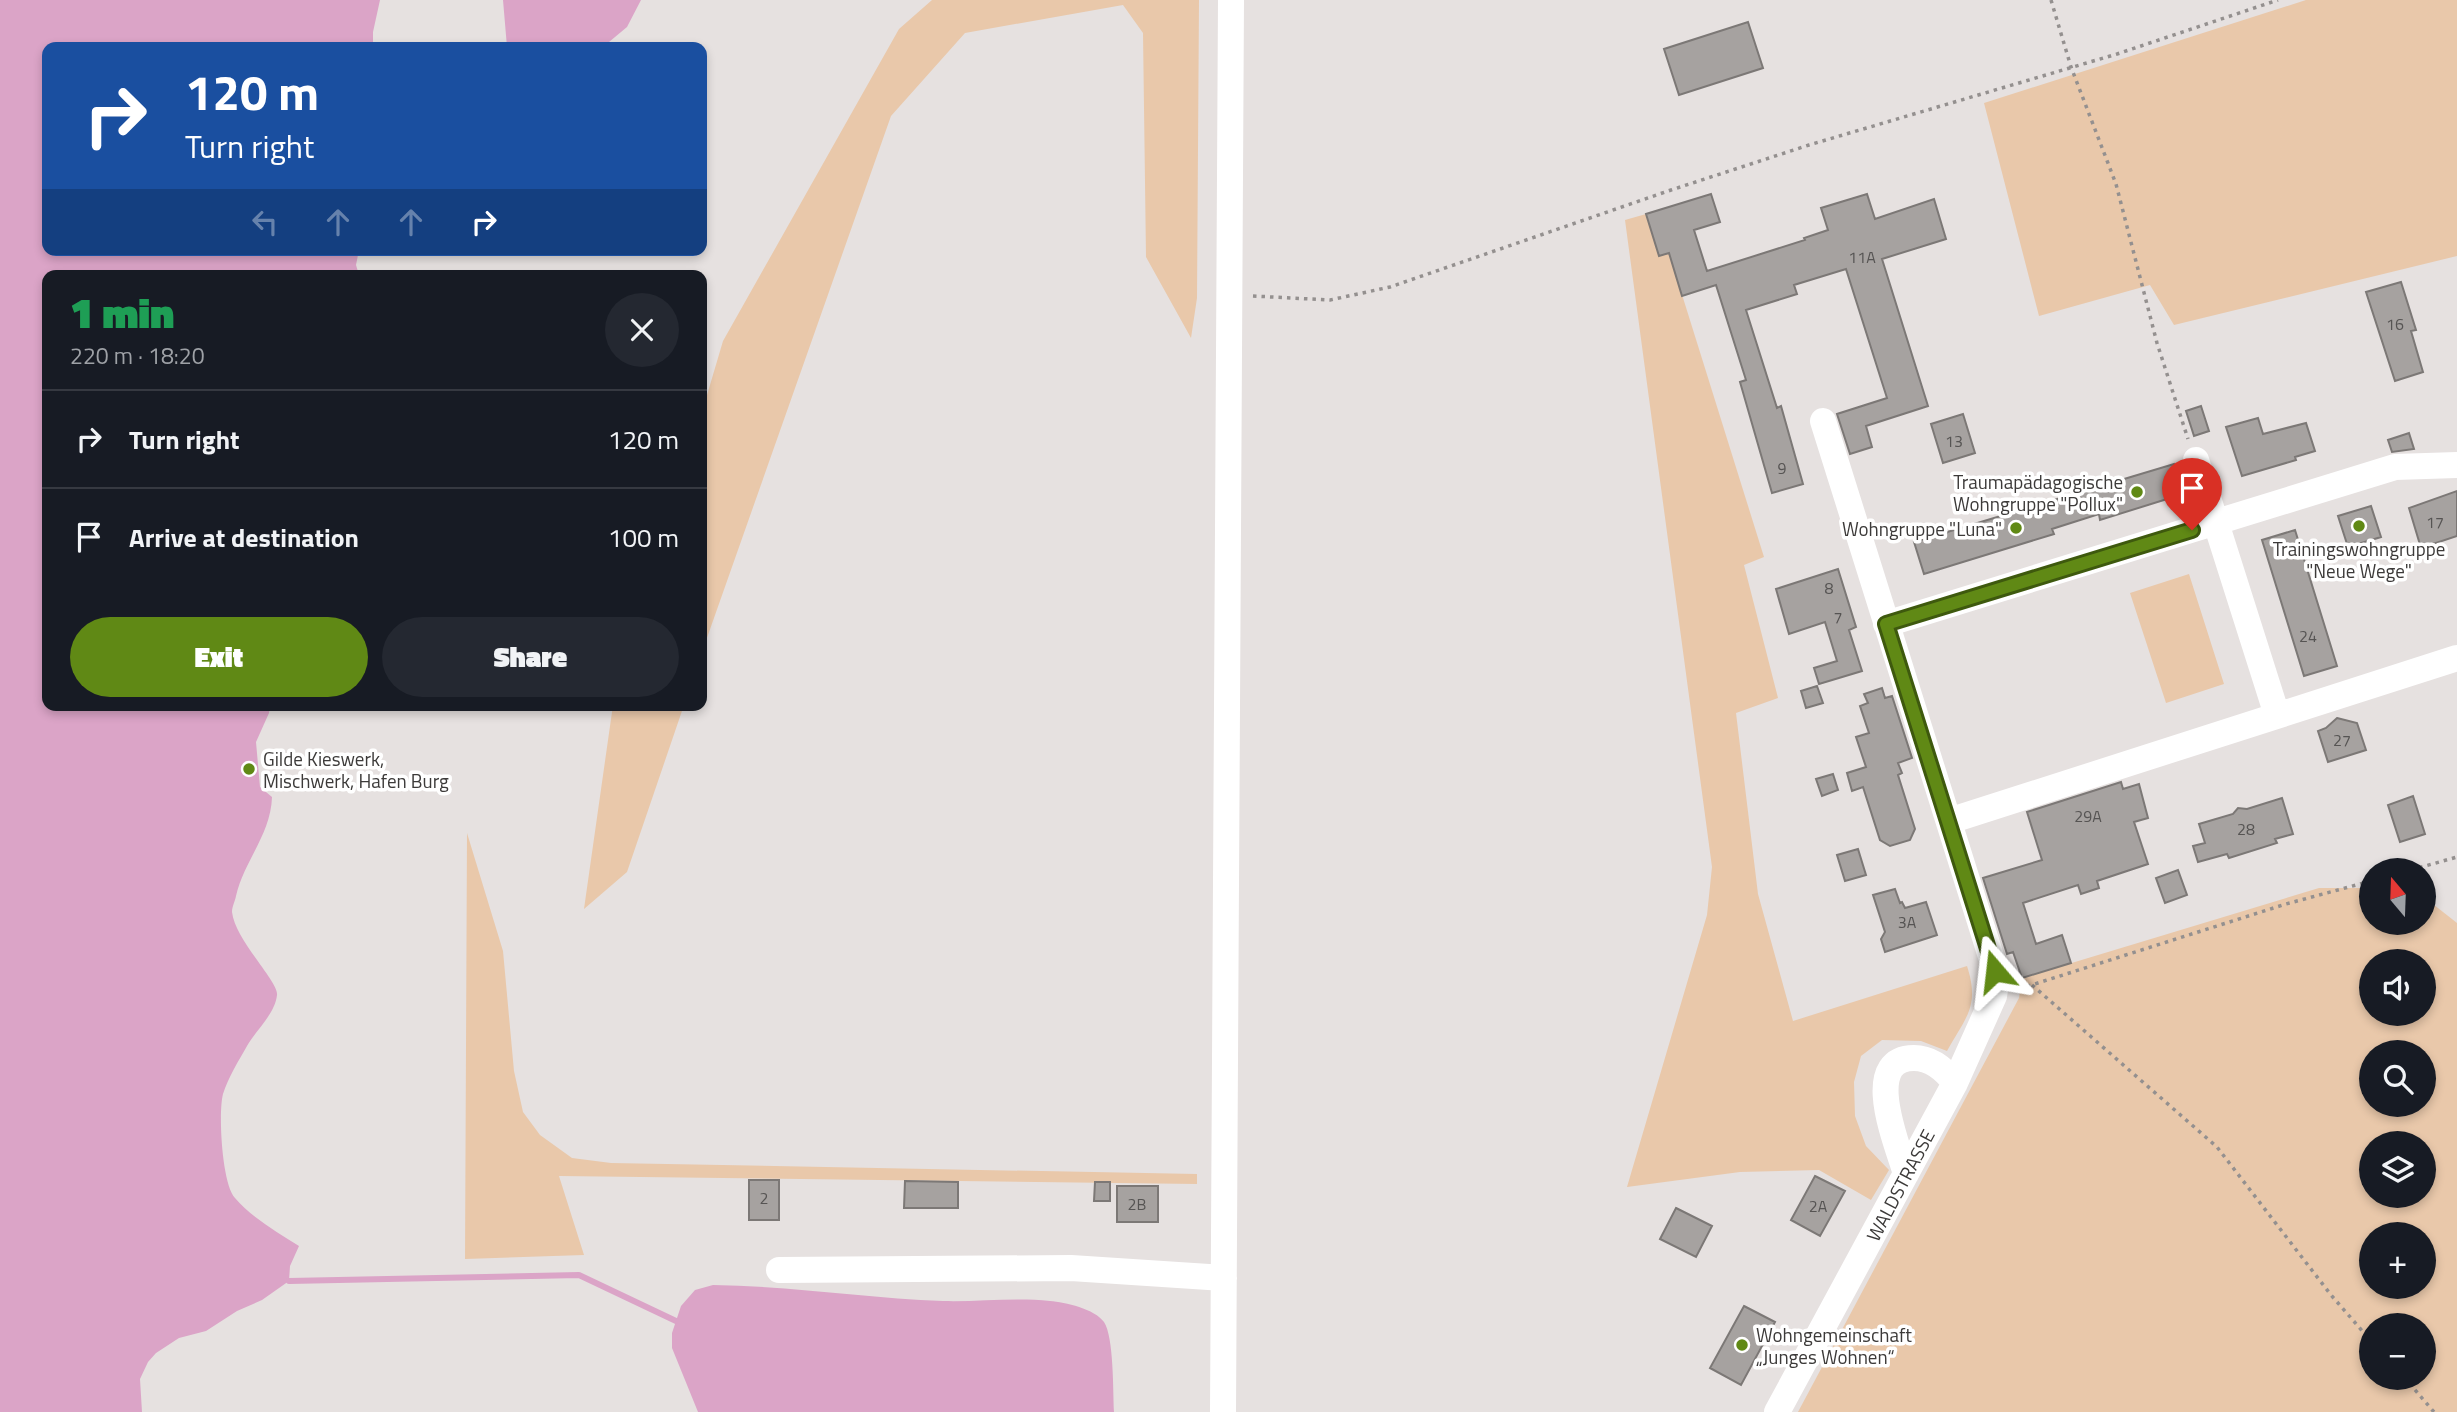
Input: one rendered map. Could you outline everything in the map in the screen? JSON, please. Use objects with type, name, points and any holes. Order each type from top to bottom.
[{"type":"street","points":[[1223,1412],[1231,0]]},
{"type":"street","name":"WALDSTRASSE","points":[[1777,1412],[1955,1083],[1994,996],[1995,971],[1989,950],[1823,421]]},
{"type":"street","points":[[2196,460],[2277,715]]},
{"type":"street","points":[[1886,624],[2395,467],[2457,465]]},
{"type":"street","points":[[1949,821],[2457,658]]},
{"type":"street","points":[[1906,1174],[1885,1099],[1884,1081],[1887,1072],[1904,1059],[1917,1058],[1945,1070],[1955,1083]]},
{"type":"street","points":[[779,1270],[1072,1268],[1224,1278]]},
{"type":"path","points":[[2051,0],[2071,67],[2116,184],[2157,343],[2177,410],[2196,460]]},
{"type":"path","points":[[1229,295],[1330,300],[1390,287],[1809,145],[2071,67],[2278,0]]},
{"type":"path","points":[[2436,863],[2457,857]]},
{"type":"path","points":[[1994,996],[2286,904],[2359,884]]},
{"type":"path","points":[[2032,985],[2217,1147],[2359,1327]]},
{"type":"path","points":[[2415,1390],[2434,1412]]},
{"type":"shaded area","points":[[0,0],[380,0],[373,42],[42,42],[42,256],[358,256],[358,270],[42,270],[42,711],[269,711],[256,742],[260,787],[272,797],[270,810],[267,823],[240,883],[232,912],[241,935],[271,980],[277,995],[273,1009],[247,1046],[225,1088],[221,1132],[227,1179],[235,1198],[257,1218],[299,1246],[290,1266],[289,1281],[262,1300],[237,1311],[206,1331],[179,1338],[156,1353],[140,1379],[142,1412],[0,1412]]},
{"type":"shaded area","points":[[503,0],[641,0],[627,27],[609,42],[507,42]]},
{"type":"shaded area","points":[[932,0],[1199,0],[1197,298],[1191,338],[1146,257],[1143,33],[1123,5],[965,33],[891,116],[707,638],[707,395],[723,341],[899,29]]},
{"type":"shaded area","points":[[2306,0],[2457,0],[2457,256],[2174,325],[2150,285],[2039,316],[1984,103]]},
{"type":"shaded area","points":[[1646,214],[1659,256],[1669,253],[1764,557],[1744,565],[1778,698],[1736,713],[1758,894],[1793,1021],[1967,966],[1971,980],[1969,1011],[1947,1051],[1921,1041],[1882,1040],[1861,1056],[1854,1082],[1855,1116],[1866,1146],[1889,1170],[1871,1200],[1819,1170],[1740,1172],[1627,1187],[1707,915],[1712,867],[1625,220]]},
{"type":"shaded area","points":[[2189,574],[2224,684],[2166,703],[2130,593]]},
{"type":"shaded area","points":[[612,711],[682,711],[627,872],[584,909]]},
{"type":"shaded area","points":[[467,833],[503,951],[514,1071],[523,1112],[540,1135],[572,1158],[611,1163],[1197,1174],[1197,1184],[559,1176],[584,1255],[465,1259]]},
{"type":"shaded area","points":[[2319,888],[2359,888],[2359,935],[2436,935],[2436,906],[2457,923],[2457,1412],[1798,1412],[2019,998],[2022,978]]},
{"type":"shaded area","points":[[713,1285],[943,1301],[1037,1300],[1079,1307],[1100,1317],[1107,1329],[1114,1412],[698,1412],[672,1348],[672,1333],[681,1306],[695,1290]]},
{"type":"building","points":[[1748,22],[1763,68],[1679,95],[1664,49]]},
{"type":"building","points":[[1711,194],[1720,222],[1694,230],[1707,271],[1828,230],[1821,208],[1867,194],[1875,219],[1934,199],[1946,239],[1882,259],[1928,406],[1866,426],[1872,447],[1850,454],[1837,414],[1887,398],[1846,269],[1794,285],[1797,294],[1746,310],[1777,408],[1781,406],[1803,484],[1772,493],[1740,382],[1746,380],[1716,285],[1682,296],[1669,253],[1659,256],[1646,214]]},
{"type":"building","points":[[2401,282],[2416,330],[2411,331],[2423,372],[2395,381],[2366,292]]},
{"type":"building","points":[[2201,406],[2209,431],[2194,436],[2186,411]]},
{"type":"building","points":[[1963,414],[1975,453],[1943,463],[1931,424]]},
{"type":"building","points":[[2258,418],[2263,434],[2306,423],[2315,451],[2295,457],[2296,460],[2242,476],[2226,427]]},
{"type":"building","points":[[2409,433],[2414,449],[2392,452],[2388,440]]},
{"type":"building","points":[[2174,464],[2183,494],[2100,520],[2099,514],[2052,529],[2054,534],[1924,574],[1914,542]]},
{"type":"building","points":[[2457,491],[2457,536],[2421,548],[2409,508]]},
{"type":"building","name":"Trainingswohngruppe \"Neue Wege\"","points":[[2371,506],[2381,537],[2348,547],[2338,516]]},
{"type":"building","points":[[2295,530],[2337,666],[2304,676],[2262,540]]},
{"type":"building","points":[[1838,569],[1856,627],[1849,630],[1862,671],[1819,684],[1814,668],[1837,661],[1825,622],[1789,634],[1776,589]]},
{"type":"building","points":[[1817,686],[1823,703],[1806,708],[1801,691]]},
{"type":"building","points":[[1882,688],[1885,698],[1892,696],[1912,758],[1898,763],[1902,773],[1898,775],[1915,829],[1910,840],[1890,846],[1880,840],[1863,787],[1852,791],[1847,773],[1866,767],[1856,737],[1869,733],[1860,706],[1868,703],[1864,694]]},
{"type":"building","points":[[2337,718],[2357,723],[2366,750],[2328,762],[2318,731]]},
{"type":"building","points":[[1833,774],[1838,790],[1822,796],[1816,779]]},
{"type":"building","points":[[2121,782],[2123,789],[2139,784],[2148,818],[2134,822],[2148,864],[2097,881],[2099,888],[2081,894],[2078,885],[2023,903],[2036,944],[2062,935],[2071,963],[2022,978],[2013,952],[2007,954],[1983,878],[2042,860],[2027,812]]},
{"type":"building","points":[[2413,796],[2425,834],[2400,842],[2388,805]]},
{"type":"building","points":[[2282,798],[2293,834],[2275,839],[2277,843],[2229,858],[2227,854],[2198,862],[2193,846],[2205,843],[2199,824],[2233,814],[2238,808],[2247,809]]},
{"type":"building","points":[[1858,849],[1866,875],[1845,881],[1837,855]]},
{"type":"building","points":[[2178,870],[2187,895],[2165,903],[2156,878]]},
{"type":"building","points":[[1895,889],[1905,908],[1926,902],[1937,935],[1885,952],[1881,939],[1885,932],[1873,895]]},
{"type":"building","points":[[1815,1176],[1845,1191],[1820,1236],[1791,1220]]},
{"type":"building","points":[[749,1180],[779,1180],[779,1220],[749,1220]]},
{"type":"building","points":[[905,1181],[958,1182],[958,1208],[904,1208]]},
{"type":"building","points":[[1095,1182],[1110,1182],[1110,1201],[1094,1201]]},
{"type":"building","points":[[1117,1186],[1158,1186],[1158,1222],[1117,1222]]},
{"type":"building","points":[[1676,1208],[1712,1226],[1696,1257],[1660,1239]]},
{"type":"building","name":"Wohngemeinschaft „Junges Wohnen“","points":[[1744,1306],[1775,1322],[1741,1385],[1710,1368]]},
{"type":"waterway","points":[[289,1281],[579,1275],[676,1321]]},
{"type":"place","name":"Traumapädagogische Wohngruppe \"Pollux\"","points":[[2137,492]]},
{"type":"place","name":"Trainingswohngruppe \"Neue Wege\"","points":[[2359,526]]},
{"type":"place","name":"Wohngruppe \"Luna\"","points":[[2016,528]]},
{"type":"place","name":"Gilde Kieswerk, Mischwerk, Hafen Burg","points":[[249,769]]},
{"type":"place","name":"Wohngemeinschaft „Junges Wohnen“","points":[[1742,1345]]},
{"type":"route","points":[[1995,971],[1886,624],[2192,530]]}]
